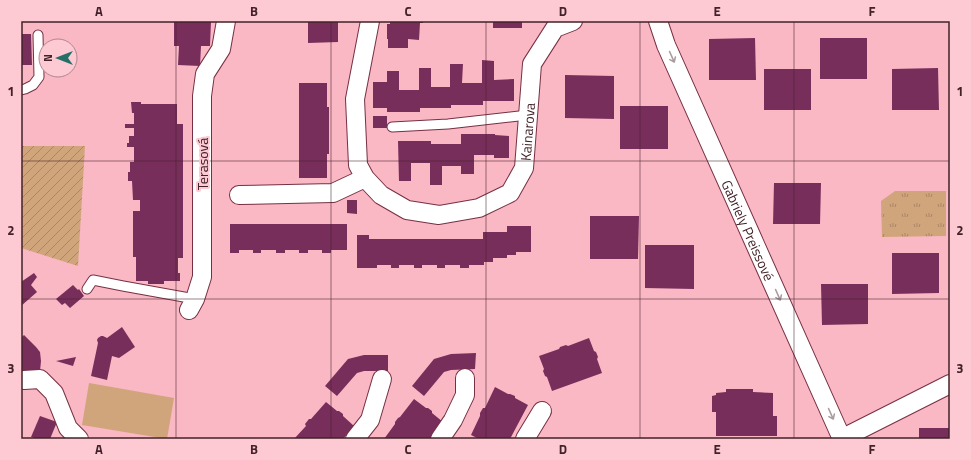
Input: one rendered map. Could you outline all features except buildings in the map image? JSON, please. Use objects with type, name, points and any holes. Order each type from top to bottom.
[{"type":"street","name":"Terasová","points":[[192,305],[202,277],[202,96],[205,74],[221,49],[226,21]]},
{"type":"street","name":"Kainarova","points":[[370,21],[355,99],[358,165],[365,178],[381,195],[407,210],[439,215],[479,208],[510,194],[524,168],[532,64],[555,24],[573,21]]},
{"type":"street","name":"Gabriely Preissové","points":[[658,21],[666,45],[841,439]]},
{"type":"street","points":[[239,195],[333,193],[365,178]]},
{"type":"street","points":[[440,439],[453,420],[465,395],[465,378]]},
{"type":"street","points":[[24,380],[40,379],[54,393],[68,428],[79,439]]},
{"type":"street","points":[[354,439],[370,420],[382,379]]},
{"type":"street","points":[[841,439],[950,384]]},
{"type":"street","points":[[525,439],[542,411]]},
{"type":"lane","points":[[21,90],[33,85],[39,77],[38,35]]},
{"type":"lane","points":[[392,127],[448,124],[528,115]]},
{"type":"lane","points":[[87,290],[94,280],[123,286],[192,305]]},
{"type":"green space","points":[[21,146],[85,146],[78,266],[21,248]]},
{"type":"green space","points":[[895,191],[946,191],[946,236],[882,237],[881,201]]},
{"type":"green space","points":[[89,383],[174,398],[167,439],[82,425]]}]
